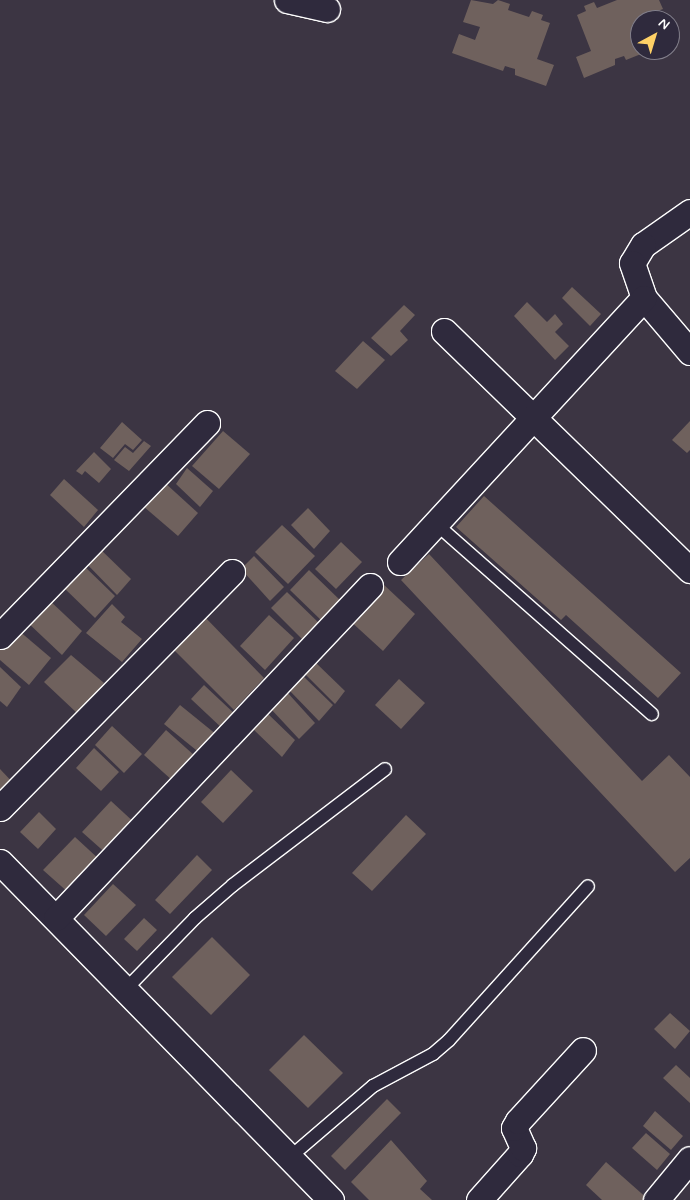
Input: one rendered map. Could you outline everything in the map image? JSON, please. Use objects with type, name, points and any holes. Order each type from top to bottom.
[{"type":"street","points":[[287,0],[328,9]]},
{"type":"street","points":[[690,212],[643,245],[632,263],[644,298],[690,352]]},
{"type":"street","points":[[400,562],[644,298]]},
{"type":"street","points":[[444,332],[690,570]]},
{"type":"street","points":[[0,636],[207,423]]},
{"type":"street","points":[[0,808],[232,572]]},
{"type":"street","points":[[56,918],[370,586]]},
{"type":"street","points":[[1,865],[56,918],[331,1200]]},
{"type":"street","points":[[479,1200],[520,1154],[523,1148],[514,1128],[518,1121],[583,1050]]},
{"type":"street","points":[[656,1200],[690,1159]]},
{"type":"lane","points":[[435,523],[652,714]]},
{"type":"lane","points":[[125,990],[195,918],[233,885],[385,769]]},
{"type":"lane","points":[[290,1158],[373,1086],[433,1054],[449,1040],[588,886]]},
{"type":"building","points":[[471,0],[493,4],[498,0],[510,4],[508,10],[529,17],[532,11],[543,15],[541,20],[550,23],[537,59],[554,65],[546,86],[515,75],[515,69],[505,66],[503,71],[452,53],[459,34],[475,40],[480,27],[463,22]]},
{"type":"building","points":[[617,0],[659,0],[663,9],[630,10],[630,58],[626,60],[624,56],[615,59],[615,65],[584,78],[576,57],[591,51],[577,15],[586,11],[584,6],[594,2],[597,8]]},
{"type":"building","points":[[572,287],[601,314],[590,326],[562,298]]},
{"type":"building","points":[[527,302],[547,322],[555,314],[563,324],[555,332],[569,346],[555,360],[514,316]]},
{"type":"building","points":[[404,305],[415,315],[400,331],[408,340],[391,356],[371,338]]},
{"type":"building","points":[[363,341],[385,360],[357,389],[335,371]]},
{"type":"building","points":[[690,421],[690,450],[687,453],[672,440]]},
{"type":"building","points":[[122,422],[142,440],[133,450],[125,444],[113,458],[100,448]]},
{"type":"building","points":[[223,431],[250,454],[219,489],[192,466]]},
{"type":"building","points":[[144,441],[151,446],[129,471],[114,460],[125,447],[133,453]]},
{"type":"building","points":[[94,452],[111,469],[99,483],[85,471],[82,475],[76,471]]},
{"type":"building","points":[[187,468],[213,491],[200,507],[176,484]]},
{"type":"building","points":[[64,479],[98,510],[84,527],[50,495]]},
{"type":"building","points":[[164,482],[198,513],[178,536],[143,506]]},
{"type":"building","points":[[484,496],[681,673],[658,698],[566,615],[561,620],[456,527]]},
{"type":"building","points":[[308,508],[330,531],[314,549],[291,525]]},
{"type":"building","points":[[282,525],[315,556],[288,584],[255,552]]},
{"type":"building","points":[[341,542],[362,562],[336,589],[315,569]]},
{"type":"building","points":[[97,546],[131,579],[117,595],[83,560]]},
{"type":"building","points":[[429,554],[642,781],[669,755],[690,777],[690,858],[675,872],[401,580]]},
{"type":"building","points":[[254,556],[284,587],[270,601],[241,569]]},
{"type":"building","points":[[82,564],[115,596],[95,618],[62,586]]},
{"type":"building","points":[[309,570],[343,603],[324,623],[290,590]]},
{"type":"building","points":[[382,583],[415,614],[383,651],[348,619]]},
{"type":"building","points":[[287,592],[321,625],[306,643],[271,608]]},
{"type":"building","points":[[48,599],[82,631],[62,655],[26,621]]},
{"type":"building","points":[[112,604],[125,617],[121,622],[142,639],[122,662],[86,633]]},
{"type":"building","points":[[201,613],[264,678],[234,710],[170,646]]},
{"type":"building","points":[[269,615],[294,638],[265,670],[240,646]]},
{"type":"building","points":[[18,630],[51,658],[29,685],[0,660],[0,648]]},
{"type":"building","points":[[71,655],[104,683],[78,714],[44,682]]},
{"type":"building","points":[[314,661],[345,691],[335,704],[304,673]]},
{"type":"building","points":[[0,667],[21,687],[7,707],[0,701]]},
{"type":"building","points":[[302,675],[333,705],[319,721],[289,690]]},
{"type":"building","points":[[399,679],[425,703],[401,729],[375,705]]},
{"type":"building","points":[[204,685],[237,716],[224,730],[191,699]]},
{"type":"building","points":[[286,691],[315,723],[299,739],[270,708]]},
{"type":"building","points":[[180,705],[217,735],[201,754],[164,724]]},
{"type":"building","points":[[265,711],[295,740],[282,757],[250,726]]},
{"type":"building","points":[[112,726],[142,754],[124,773],[95,745]]},
{"type":"building","points":[[166,730],[195,756],[173,781],[144,755]]},
{"type":"building","points":[[94,748],[119,772],[101,791],[76,768]]},
{"type":"building","points":[[0,769],[17,787],[0,804]]},
{"type":"building","points":[[231,770],[253,791],[223,823],[201,802]]},
{"type":"building","points":[[111,801],[137,825],[109,856],[82,832]]},
{"type":"building","points":[[39,812],[56,829],[38,849],[20,832]]},
{"type":"building","points":[[406,815],[426,834],[372,891],[352,873]]},
{"type":"building","points":[[75,837],[101,861],[70,894],[43,870]]},
{"type":"building","points":[[197,855],[212,870],[170,914],[155,900]]},
{"type":"building","points":[[113,884],[136,905],[106,936],[84,915]]},
{"type":"building","points":[[144,918],[157,930],[137,951],[124,939]]},
{"type":"building","points":[[212,937],[250,975],[211,1015],[172,977]]},
{"type":"building","points":[[670,1013],[690,1031],[675,1049],[654,1029]]},
{"type":"building","points":[[304,1035],[343,1073],[308,1108],[269,1070]]},
{"type":"building","points":[[676,1065],[690,1078],[690,1103],[663,1078]]},
{"type":"building","points":[[387,1099],[401,1113],[345,1170],[331,1156]]},
{"type":"building","points":[[655,1111],[683,1136],[671,1150],[643,1126]]},
{"type":"building","points":[[646,1133],[670,1154],[657,1170],[632,1148]]},
{"type":"building","points":[[391,1140],[427,1181],[420,1189],[432,1200],[369,1200],[351,1182]]},
{"type":"building","points":[[606,1162],[649,1200],[602,1200],[586,1185]]}]
